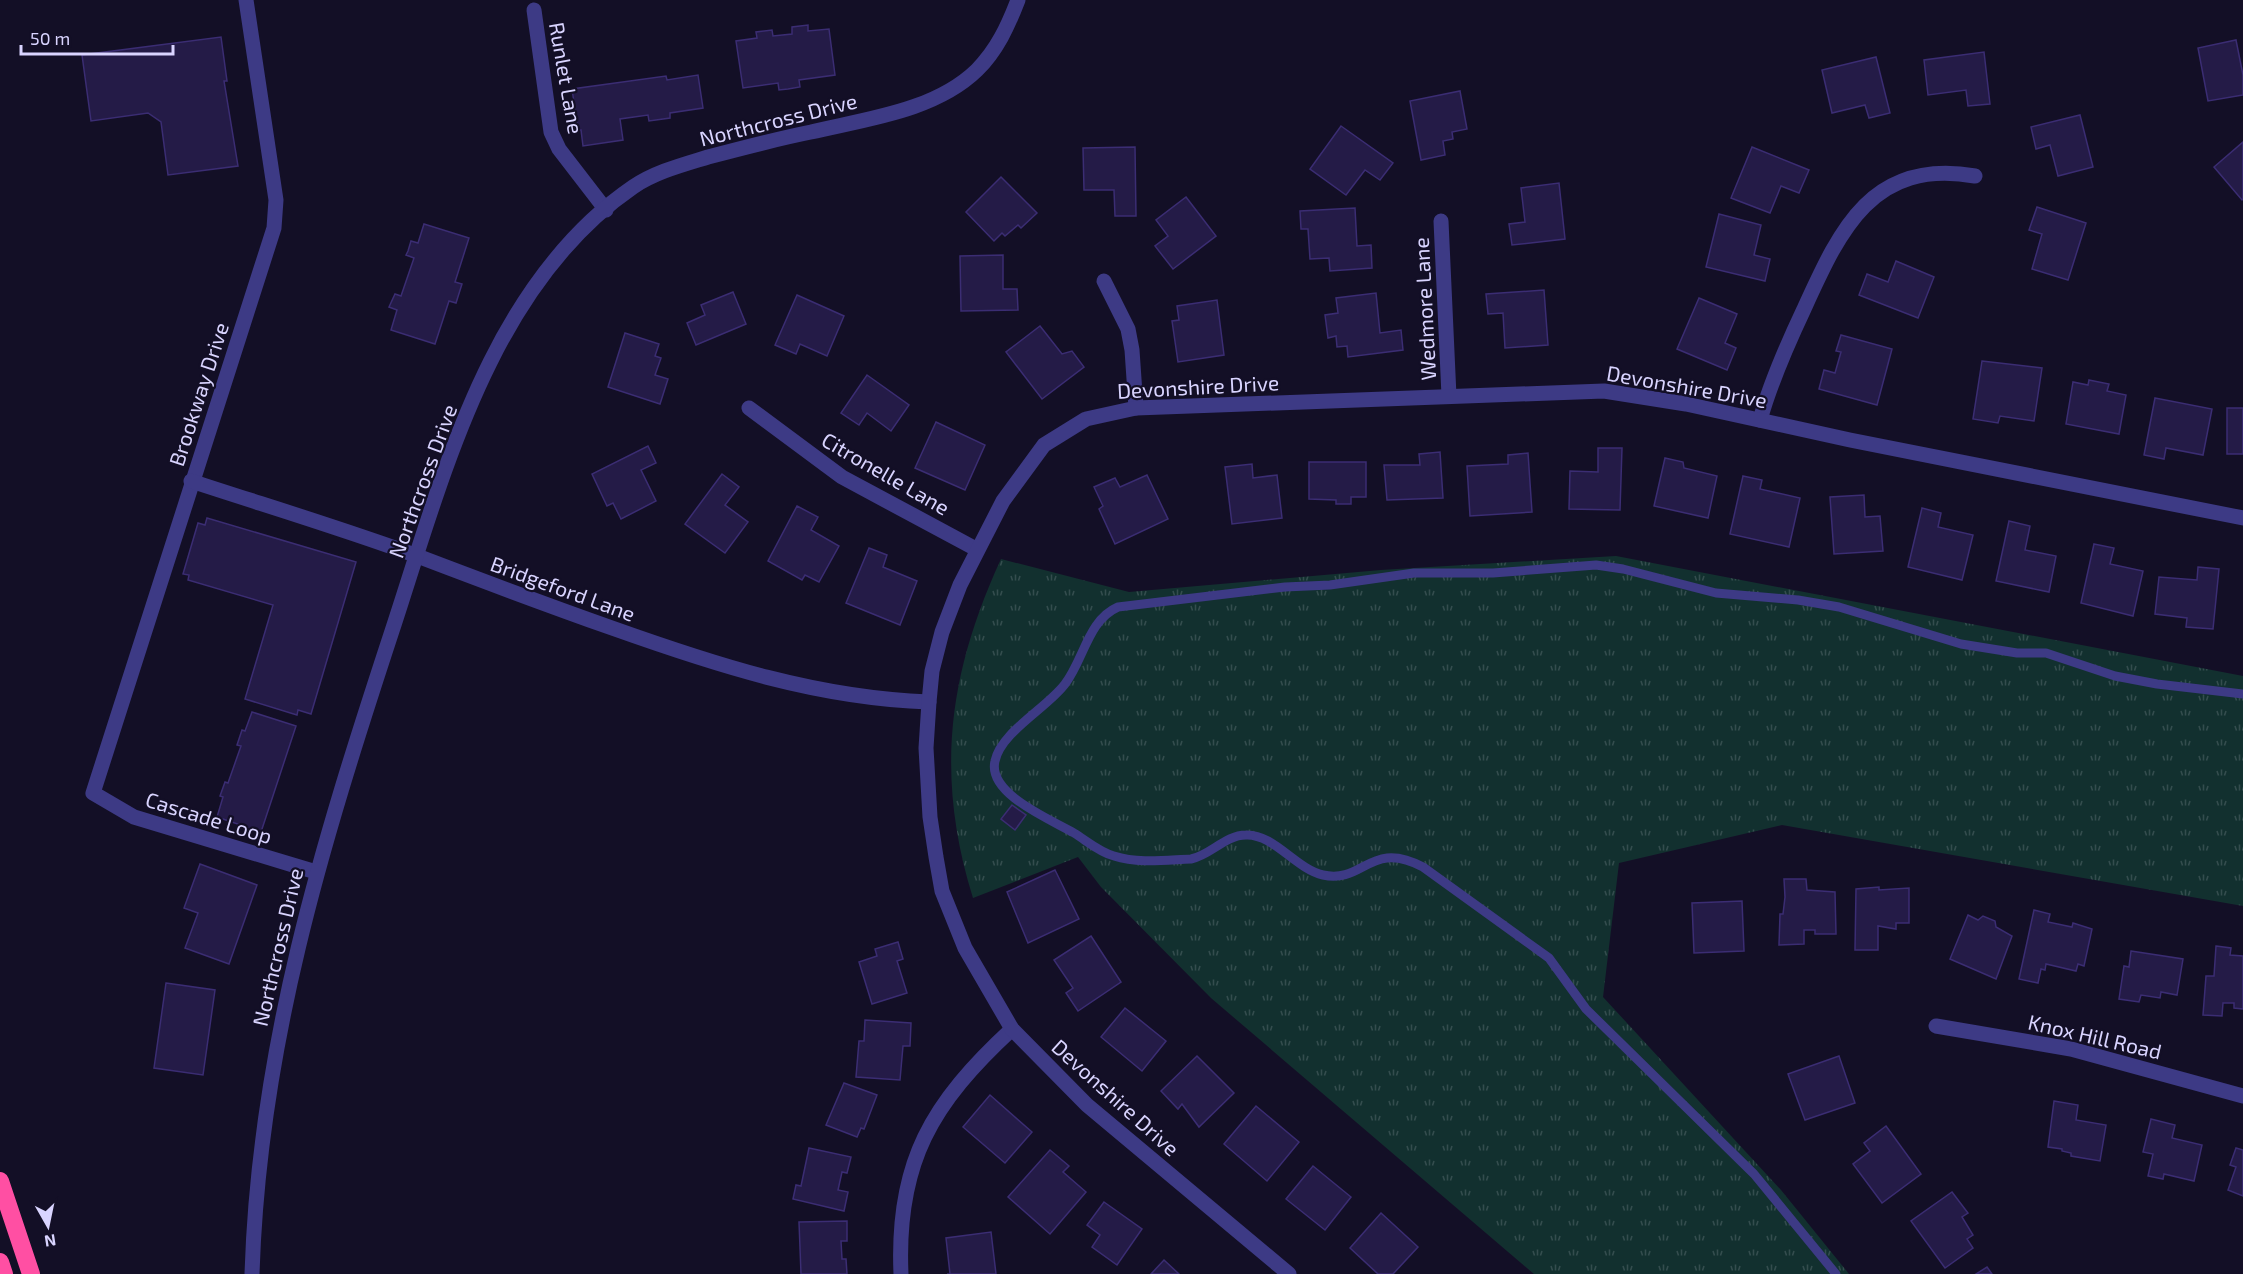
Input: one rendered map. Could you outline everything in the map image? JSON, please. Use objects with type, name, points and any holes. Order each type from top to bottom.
[{"type":"highway","points":[[0,1181],[31,1274]]},
{"type":"highway","points":[[0,1262],[4,1274]]},
{"type":"street","name":"Brookway Drive","points":[[93,793],[191,481],[274,228],[276,200],[246,0]]},
{"type":"street","name":"Northcross Drive","points":[[252,1274],[266,1105],[297,942],[316,872],[356,735],[458,435],[492,361],[524,300],[557,257],[606,210],[634,186],[669,168],[754,144],[881,116],[915,106],[948,90],[975,73],[998,46],[1018,0]]},
{"type":"street","name":"Runlet Lane","points":[[534,10],[551,132],[559,149],[606,210]]},
{"type":"street","points":[[1760,420],[1771,380],[1823,266],[1853,216],[1883,191],[1909,179],[1954,172],[1975,176]]},
{"type":"street","name":"Wedmore Lane","points":[[1441,220],[1449,396]]},
{"type":"street","points":[[1104,281],[1128,329],[1132,350],[1136,408]]},
{"type":"street","name":"Devonshire Drive","points":[[1289,1274],[1087,1105],[1012,1029],[965,948],[942,891],[930,817],[926,748],[932,671],[942,632],[976,549],[1003,501],[1044,445],[1086,419],[1136,408],[1604,391],[1686,404],[2243,519]]},
{"type":"street","name":"Citronelle Lane","points":[[749,408],[842,477],[976,549]]},
{"type":"street","name":"Bridgeford Lane","points":[[191,481],[416,556],[661,645],[748,674],[845,695],[879,700],[929,702]]},
{"type":"street","name":"Cascade Loop","points":[[93,793],[134,817],[316,872]]},
{"type":"street","name":"Knox Hill Road","points":[[1936,1026],[2071,1049],[2243,1096]]},
{"type":"street","points":[[901,1274],[900,1225],[913,1164],[946,1099],[981,1058],[1012,1029]]},
{"type":"lane","points":[[1836,1274],[1754,1174],[1586,1009],[1548,958],[1423,867],[1406,858],[1393,856],[1340,875],[1323,874],[1260,838],[1248,835],[1228,840],[1199,857],[1191,859],[1137,860],[1116,857],[1104,853],[1044,817],[1002,788],[994,764],[997,754],[1004,743],[1060,691],[1075,672],[1105,613],[1118,607],[1285,587],[1330,585],[1414,573],[1493,573],[1596,565],[1623,569],[1716,593],[1798,600],[1839,607],[1961,644],[2017,653],[2046,654],[2115,676],[2157,684],[2243,694]]},
{"type":"green space","points":[[1616,556],[2243,676],[2243,906],[1782,825],[1619,863],[1603,997],[1781,1190],[1849,1274],[1534,1274],[1211,998],[1101,887],[1078,857],[973,898],[961,853],[954,810],[951,767],[953,726],[959,685],[969,643],[1001,559],[1129,592],[1381,570]]},
{"type":"building","points":[[808,25],[808,31],[829,29],[835,75],[799,80],[800,87],[788,89],[779,90],[778,83],[743,88],[736,41],[757,38],[756,32],[772,30],[773,36],[792,34],[792,27]]},
{"type":"building","points":[[221,37],[227,81],[224,81],[238,166],[168,175],[161,122],[148,113],[91,121],[82,55]]},
{"type":"building","points":[[2236,40],[2243,75],[2243,95],[2208,101],[2198,48]]},
{"type":"building","points":[[1984,52],[1990,104],[1968,106],[1966,90],[1928,95],[1924,60]]},
{"type":"building","points":[[1876,57],[1890,113],[1869,118],[1865,105],[1832,113],[1822,70]]},
{"type":"building","points":[[698,75],[703,108],[670,113],[670,118],[649,121],[648,115],[620,119],[623,140],[583,146],[581,130],[578,130],[572,89],[666,76],[667,80]]},
{"type":"building","points":[[1460,91],[1467,129],[1452,132],[1453,139],[1443,141],[1445,155],[1421,160],[1410,101]]},
{"type":"building","points":[[2080,115],[2093,167],[2058,176],[2050,145],[2036,149],[2031,127]]},
{"type":"building","points":[[1341,126],[1393,163],[1380,180],[1365,170],[1346,195],[1310,169]]},
{"type":"building","points":[[2243,142],[2243,199],[2242,200],[2214,167]]},
{"type":"building","points":[[1135,147],[1136,216],[1115,216],[1114,190],[1084,190],[1083,148]]},
{"type":"building","points":[[1752,147],[1809,170],[1799,193],[1781,186],[1770,213],[1731,198]]},
{"type":"building","points":[[1001,177],[1037,213],[1021,228],[1018,225],[1005,236],[1002,233],[994,241],[966,212]]},
{"type":"building","points":[[1559,183],[1565,239],[1512,245],[1509,224],[1525,222],[1521,188]]},
{"type":"building","points":[[1186,197],[1216,236],[1173,269],[1155,246],[1168,236],[1156,220]]},
{"type":"building","points":[[2037,207],[2086,223],[2068,280],[2032,269],[2042,234],[2029,230]]},
{"type":"building","points":[[1355,208],[1357,246],[1371,245],[1372,268],[1330,271],[1329,258],[1310,259],[1308,229],[1301,229],[1300,211]]},
{"type":"building","points":[[1719,214],[1761,225],[1754,255],[1770,259],[1765,281],[1706,267]]},
{"type":"building","points":[[424,224],[469,238],[455,282],[462,284],[456,303],[449,301],[435,344],[391,330],[397,310],[389,307],[395,294],[401,296],[414,258],[406,255],[411,241],[418,243]]},
{"type":"building","points":[[1003,255],[1003,289],[1017,289],[1018,310],[961,311],[960,256]]},
{"type":"building","points":[[1896,261],[1934,277],[1918,318],[1859,295],[1867,274],[1888,282]]},
{"type":"building","points":[[1544,290],[1548,345],[1505,348],[1503,313],[1488,314],[1486,294]]},
{"type":"building","points":[[733,292],[746,324],[696,345],[687,323],[705,315],[701,305]]},
{"type":"building","points":[[1376,293],[1380,333],[1401,330],[1403,350],[1348,357],[1347,346],[1337,347],[1336,336],[1328,338],[1325,315],[1338,313],[1336,298]]},
{"type":"building","points":[[797,295],[844,316],[827,356],[800,344],[796,354],[775,345]]},
{"type":"building","points":[[1699,298],[1737,314],[1725,343],[1736,348],[1727,370],[1677,349]]},
{"type":"building","points":[[1217,300],[1224,355],[1178,362],[1172,321],[1179,320],[1177,306]]},
{"type":"building","points":[[1040,326],[1062,354],[1072,351],[1084,367],[1042,399],[1006,352]]},
{"type":"building","points":[[625,333],[659,344],[655,356],[661,358],[655,375],[668,379],[660,404],[608,387]]},
{"type":"building","points":[[1841,335],[1892,349],[1877,405],[1819,389],[1824,370],[1835,373],[1841,352],[1836,351]]},
{"type":"building","points":[[1982,361],[2042,368],[2034,421],[2000,416],[1998,423],[1973,419]]},
{"type":"building","points":[[867,375],[909,405],[891,431],[867,413],[859,425],[841,413]]},
{"type":"building","points":[[2089,380],[2109,384],[2107,391],[2126,395],[2119,434],[2066,424],[2073,382],[2088,385]]},
{"type":"building","points":[[2155,398],[2212,409],[2203,455],[2166,448],[2164,459],[2144,455]]},
{"type":"building","points":[[2227,408],[2243,408],[2243,454],[2227,454]]},
{"type":"building","points":[[936,422],[985,445],[965,490],[915,468]]},
{"type":"building","points":[[648,446],[656,463],[641,470],[656,501],[621,519],[613,503],[607,506],[592,474]]},
{"type":"building","points":[[1598,448],[1622,448],[1620,510],[1569,509],[1570,471],[1598,472]]},
{"type":"building","points":[[1440,452],[1443,498],[1387,500],[1384,465],[1420,465],[1419,454]]},
{"type":"building","points":[[1528,453],[1532,512],[1470,516],[1467,466],[1508,464],[1508,455]]},
{"type":"building","points":[[1665,458],[1683,462],[1684,468],[1717,476],[1708,518],[1654,506]]},
{"type":"building","points":[[1309,462],[1366,462],[1366,497],[1351,497],[1351,504],[1336,504],[1336,500],[1309,499]]},
{"type":"building","points":[[1252,464],[1253,478],[1277,475],[1282,518],[1232,524],[1225,467]]},
{"type":"building","points":[[722,474],[739,487],[725,505],[748,522],[725,553],[685,524]]},
{"type":"building","points":[[1147,475],[1168,519],[1115,544],[1099,509],[1103,506],[1094,487],[1115,478],[1120,487]]},
{"type":"building","points":[[1743,476],[1762,480],[1760,489],[1800,498],[1789,547],[1730,534]]},
{"type":"building","points":[[1864,495],[1865,517],[1880,516],[1883,551],[1834,554],[1830,497]]},
{"type":"building","points":[[797,506],[818,517],[811,530],[839,546],[819,582],[805,575],[802,580],[768,561]]},
{"type":"building","points":[[1922,508],[1941,513],[1938,527],[1973,535],[1962,580],[1908,567]]},
{"type":"building","points":[[207,518],[356,562],[311,714],[298,710],[297,715],[245,699],[273,605],[188,580],[189,575],[183,574],[198,523],[205,525]]},
{"type":"building","points":[[2009,521],[2030,526],[2025,550],[2056,556],[2049,592],[1996,581]]},
{"type":"building","points":[[2094,544],[2114,548],[2110,564],[2143,571],[2133,616],[2081,603]]},
{"type":"building","points":[[869,548],[887,555],[883,567],[917,581],[900,625],[846,603]]},
{"type":"building","points":[[2198,567],[2219,569],[2213,629],[2186,627],[2187,618],[2155,614],[2159,577],[2197,580]]},
{"type":"building","points":[[252,712],[296,726],[261,832],[217,817],[223,797],[220,796],[225,782],[228,783],[241,746],[237,745],[242,730],[245,731]]},
{"type":"building","points":[[1012,805],[1026,815],[1015,830],[1001,819]]},
{"type":"building","points":[[200,864],[257,885],[229,964],[185,948],[198,913],[184,908]]},
{"type":"building","points":[[1055,870],[1079,919],[1028,943],[1007,892]]},
{"type":"building","points":[[1784,879],[1806,879],[1807,890],[1835,892],[1836,934],[1815,934],[1815,930],[1804,930],[1804,944],[1779,945],[1780,914],[1783,914],[1785,897]]},
{"type":"building","points":[[1879,887],[1879,890],[1909,888],[1909,923],[1896,923],[1896,929],[1878,926],[1878,950],[1855,950],[1856,889]]},
{"type":"building","points":[[1742,901],[1744,951],[1694,953],[1692,903]]},
{"type":"building","points":[[2034,910],[2050,914],[2048,922],[2072,927],[2073,923],[2092,929],[2084,966],[2078,964],[2076,971],[2046,964],[2045,970],[2041,969],[2038,983],[2019,979]]},
{"type":"building","points":[[1968,915],[1978,920],[1983,916],[1995,921],[1996,927],[2012,936],[1996,979],[1950,959]]},
{"type":"building","points":[[1091,936],[1121,982],[1078,1011],[1066,993],[1073,988],[1054,960]]},
{"type":"building","points":[[898,942],[903,959],[897,961],[907,993],[872,1004],[859,962],[877,956],[875,949]]},
{"type":"building","points":[[2216,946],[2231,948],[2230,955],[2243,956],[2243,1009],[2234,1008],[2234,1003],[2223,1003],[2222,1016],[2203,1015],[2206,976],[2214,976]]},
{"type":"building","points":[[2131,951],[2183,959],[2177,995],[2161,992],[2160,998],[2141,995],[2139,1002],[2119,999],[2124,966],[2129,967]]},
{"type":"building","points":[[166,983],[215,990],[203,1075],[154,1068]]},
{"type":"building","points":[[1125,1008],[1166,1041],[1142,1071],[1101,1037]]},
{"type":"building","points":[[865,1020],[911,1023],[910,1046],[903,1046],[900,1080],[856,1077],[859,1041],[864,1041]]},
{"type":"building","points":[[1197,1056],[1234,1093],[1199,1127],[1182,1104],[1178,1109],[1161,1091]]},
{"type":"building","points":[[1839,1056],[1855,1103],[1805,1120],[1788,1074]]},
{"type":"building","points":[[844,1083],[877,1095],[864,1129],[861,1128],[857,1137],[826,1125]]},
{"type":"building","points":[[990,1095],[1032,1132],[1005,1163],[963,1127]]},
{"type":"building","points":[[2054,1101],[2078,1105],[2076,1120],[2106,1125],[2100,1161],[2071,1156],[2071,1153],[2062,1151],[2062,1149],[2048,1147]]},
{"type":"building","points":[[1256,1106],[1299,1142],[1267,1181],[1224,1144]]},
{"type":"building","points":[[2151,1119],[2175,1125],[2172,1138],[2202,1145],[2194,1181],[2164,1174],[2163,1179],[2148,1176],[2153,1154],[2143,1152]]},
{"type":"building","points":[[1886,1126],[1921,1174],[1882,1203],[1853,1164],[1870,1151],[1864,1143]]},
{"type":"building","points":[[809,1148],[851,1157],[847,1173],[842,1172],[838,1190],[848,1192],[844,1211],[793,1199],[796,1185],[801,1186]]},
{"type":"building","points":[[2236,1148],[2243,1150],[2243,1196],[2228,1190],[2236,1167],[2230,1165]]},
{"type":"building","points":[[1050,1150],[1069,1166],[1063,1172],[1086,1192],[1050,1234],[1008,1197]]},
{"type":"building","points":[[1313,1166],[1351,1197],[1325,1230],[1286,1199]]},
{"type":"building","points":[[1952,1192],[1968,1213],[1962,1217],[1973,1235],[1967,1239],[1973,1248],[1945,1268],[1911,1221]]},
{"type":"building","points":[[1104,1202],[1142,1229],[1117,1265],[1092,1247],[1100,1235],[1087,1225]]},
{"type":"building","points":[[1381,1213],[1418,1247],[1393,1274],[1378,1274],[1350,1248]]},
{"type":"building","points":[[847,1221],[847,1241],[841,1241],[842,1259],[846,1259],[847,1274],[801,1274],[799,1222]]},
{"type":"building","points":[[991,1232],[996,1274],[950,1274],[946,1238]]},
{"type":"building","points":[[1164,1260],[1179,1274],[1151,1274]]},
{"type":"building","points":[[1987,1267],[1992,1274],[1976,1274]]}]
